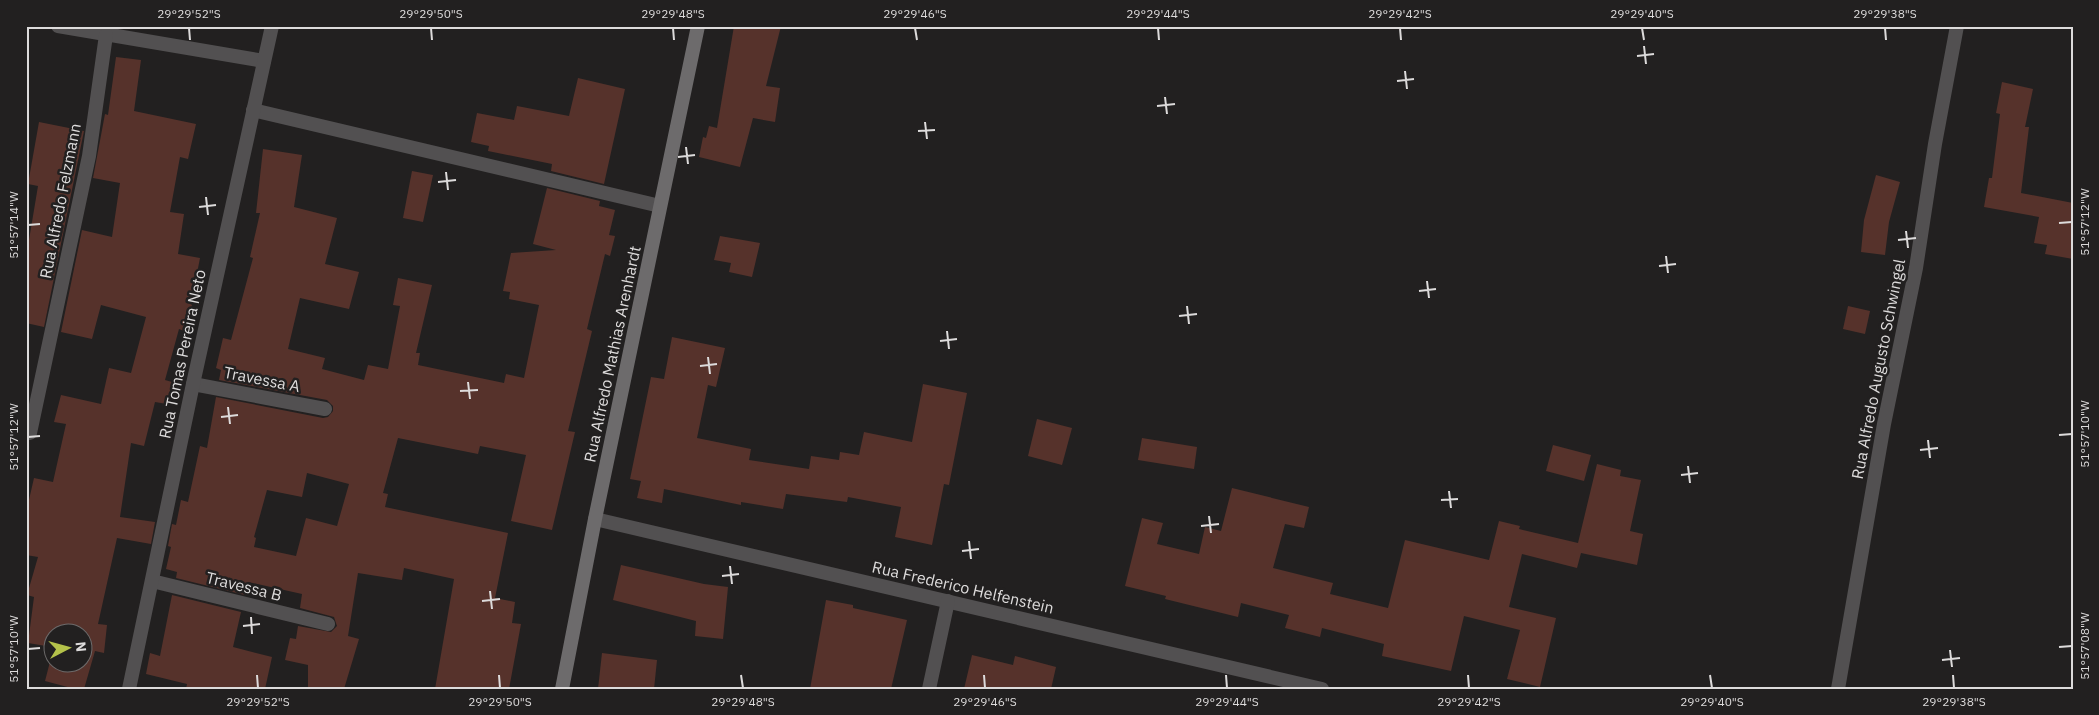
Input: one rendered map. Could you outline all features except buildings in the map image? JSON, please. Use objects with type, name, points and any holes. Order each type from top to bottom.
[{"type":"main road","name":"Rua Alfredo Mathias Arenhardt","points":[[562,689],[595,519],[698,26]]},
{"type":"street","points":[[58,26],[264,61]]},
{"type":"street","name":"Rua Tomas Pereira Neto","points":[[129,689],[193,384],[272,26]]},
{"type":"street","name":"Rua Alfredo Augusto Schwingel","points":[[1838,689],[1884,424],[1916,268],[1935,144],[1957,26]]},
{"type":"street","name":"Rua Alfredo Felzmann","points":[[30,433],[89,156],[106,35]]},
{"type":"street","points":[[253,110],[660,206]]},
{"type":"street","name":"Travessa A","points":[[193,384],[324,409]]},
{"type":"street","name":"Rua Frederico Helfenstein","points":[[595,519],[1322,689]]},
{"type":"street","name":"Travessa B","points":[[152,581],[328,624]]},
{"type":"street","points":[[929,689],[948,601]]}]
